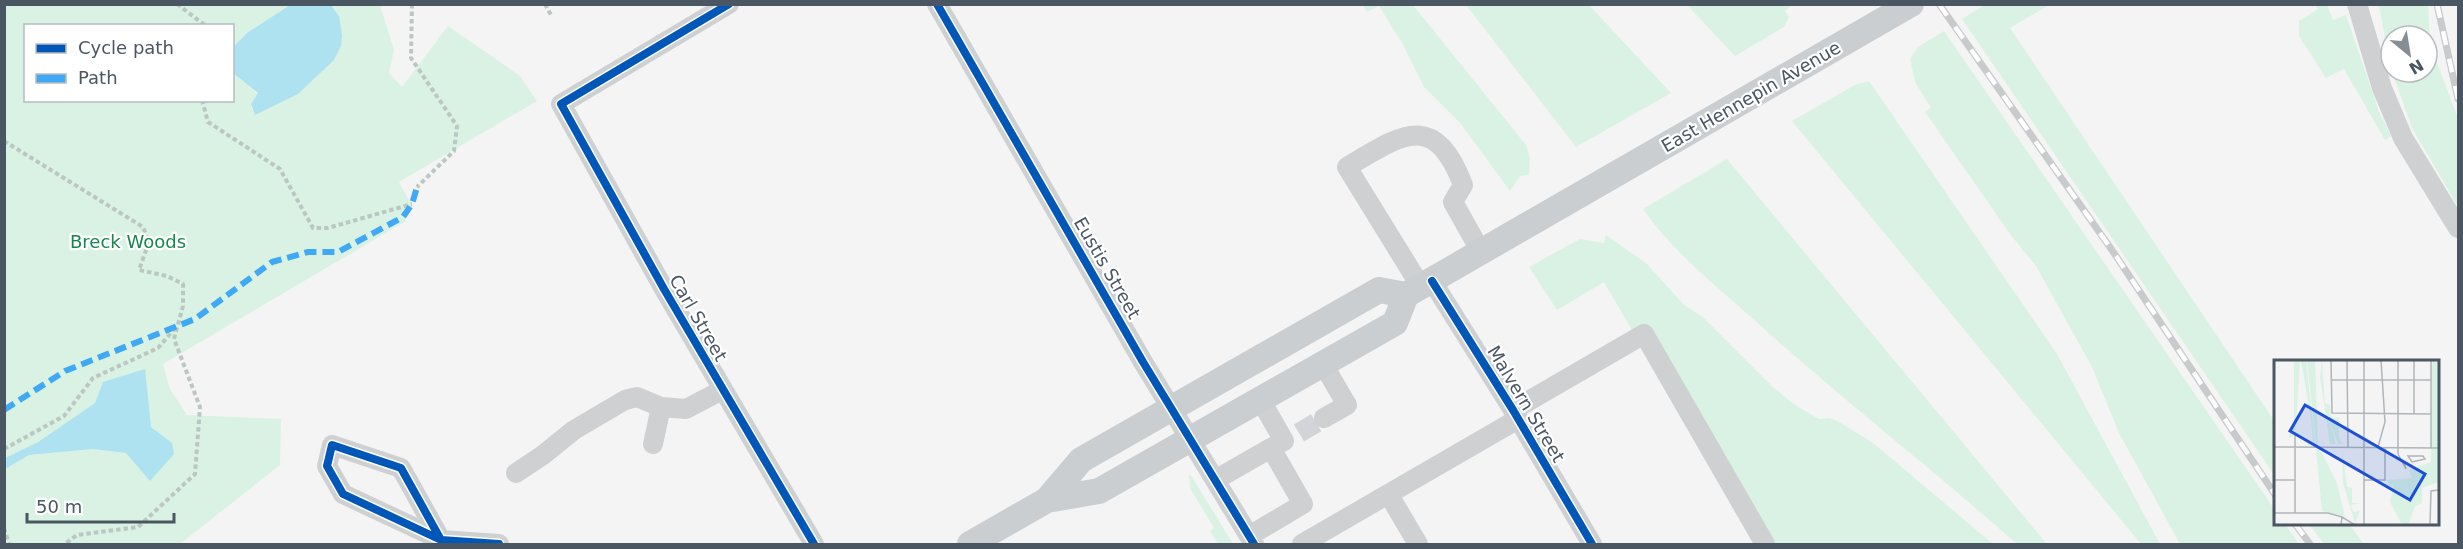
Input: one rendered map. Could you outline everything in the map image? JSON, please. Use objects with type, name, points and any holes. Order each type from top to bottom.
[{"type":"main road","name":"East Hennepin Avenue","points":[[1420,288],[1904,8]]},
{"type":"main road","points":[[970,544],[1047,500],[1081,460],[1171,408],[1379,290],[1420,288]]},
{"type":"main road","points":[[1047,500],[1099,491],[1395,323],[1420,288]]},
{"type":"street","name":"Carl Street","points":[[729,4],[561,104],[722,390],[814,544]]},
{"type":"street","name":"Eustis Street","points":[[937,4],[1171,408],[1251,540]]},
{"type":"street","points":[[2357,4],[2382,88],[2403,138],[2458,228]]},
{"type":"street","name":"Malvern Street","points":[[1481,252],[1453,202],[1463,185],[1454,162],[1438,144],[1426,135],[1408,134],[1347,166],[1420,288],[1516,415],[1592,544]]},
{"type":"street","points":[[1302,544],[1389,495],[1644,334],[1765,544]]},
{"type":"street","points":[[1323,363],[1347,405],[1324,418]]},
{"type":"street","points":[[516,472],[543,455],[574,430],[624,399],[637,397],[661,407],[686,409],[722,390]]},
{"type":"street","points":[[1251,540],[1303,504],[1285,441],[1260,399]]},
{"type":"street","points":[[653,444],[661,407]]},
{"type":"street","points":[[1215,480],[1285,441]]},
{"type":"street","points":[[441,540],[401,468],[332,445],[327,466],[344,494],[441,540],[499,544]]},
{"type":"street","points":[[1389,495],[1418,544]]},
{"type":"path","points":[[177,4],[203,24]]},
{"type":"path","points":[[412,4],[411,58],[457,126],[454,151],[417,187]]},
{"type":"path","points":[[545,4],[551,15]]},
{"type":"path","points":[[202,102],[208,123],[280,169],[313,228],[328,228],[412,204]]},
{"type":"path","points":[[4,141],[143,227],[149,242],[139,270],[167,276],[183,284],[180,323],[174,339],[200,407],[195,474],[138,527],[76,535],[65,544]]},
{"type":"path","points":[[4,448],[64,416],[93,378],[158,348],[180,323]]},
{"type":"path","points":[[4,528],[9,544]]},
{"type":"green space","name":"Breck Woods","points":[[331,4],[380,5],[394,50],[389,73],[402,87],[448,26],[520,76],[537,101],[399,182],[412,206],[405,216],[406,221],[163,364],[170,389],[187,415],[281,419],[280,465],[180,544],[5,544],[5,469],[29,455],[93,449],[126,453],[172,443],[164,439],[104,382],[95,403],[38,442],[5,458],[5,5],[292,5],[248,32],[234,46],[234,24],[24,24],[24,102],[234,102],[234,74],[258,94],[251,105],[252,110],[288,98],[334,59],[339,16]]},
{"type":"green space","points":[[1788,4],[1790,7],[1785,11],[1789,17],[1784,27],[1735,56],[1687,5]]},
{"type":"green space","points":[[1363,5],[1413,5],[1526,145],[1530,158],[1529,175],[1520,176],[1510,191],[1461,124],[1424,87],[1402,43],[1379,6],[1367,12]]},
{"type":"green space","points":[[1466,5],[1589,5],[1671,93],[1576,147]]},
{"type":"green space","points":[[1984,5],[2049,5],[2010,28],[2274,421],[2274,475],[1962,19]]},
{"type":"green space","points":[[2315,5],[2327,5],[2333,20],[2346,15],[2379,112],[2391,136],[2385,140],[2344,69],[2326,78],[2299,36],[2299,21],[2318,9]]},
{"type":"green space","points":[[2379,5],[2428,5],[2429,24],[2383,24]]},
{"type":"green space","points":[[1944,31],[2274,509],[2274,525],[2286,525],[2299,544],[2180,544],[2119,433],[2092,367],[2036,266],[2010,234],[1925,112],[1931,108],[1915,82],[1910,59],[1918,47]]},
{"type":"green space","points":[[2439,68],[2458,118],[2458,207],[2412,128],[2396,84],[2439,84]]},
{"type":"green space","points":[[1869,81],[2057,354],[2160,544],[2141,544],[1792,121],[1855,85]]},
{"type":"green space","points":[[1727,159],[2047,544],[2017,544],[1708,280],[1667,239],[1643,209]]},
{"type":"green space","points":[[1606,235],[1647,264],[1684,305],[1704,318],[1774,388],[1795,405],[1819,419],[1830,418],[1839,422],[1873,443],[1993,544],[1773,544],[1633,332],[1604,282],[1557,310],[1529,267],[1580,239],[1604,243]]},
{"type":"green space","points":[[1189,474],[1233,544],[1218,544],[1210,531],[1214,528],[1190,488]]},
{"type":"green space","points":[[2310,525],[2350,525],[2364,544],[2324,544]]},
{"type":"water","points":[[292,4],[331,5],[339,16],[341,46],[334,60],[298,94],[255,115],[251,104],[258,93],[234,74],[234,46],[248,32]]},
{"type":"water","points":[[145,369],[151,427],[172,443],[174,454],[150,481],[126,453],[93,449],[29,455],[5,469],[5,458],[38,442],[95,403],[103,382]]},
{"type":"tunnel","points":[[1299,433],[1324,418]]},
{"type":"railway","points":[[1939,4],[2114,253],[2274,493]]},
{"type":"railway","points":[[2437,4],[2458,99]]},
{"type":"railway","points":[[2296,525],[2310,544]]},
{"type":"marked path","points":[[4,410],[65,371],[195,319],[272,262],[308,252],[338,252],[403,217],[412,204],[417,187]]},
{"type":"cycle path","points":[[729,4],[561,104],[664,289],[814,544]]},
{"type":"cycle path","points":[[937,4],[1143,362],[1254,544]]},
{"type":"cycle path","points":[[1432,281],[1513,410],[1592,544]]},
{"type":"cycle path","points":[[441,540],[401,468],[332,445],[327,466],[343,494],[441,540],[499,544]]}]
